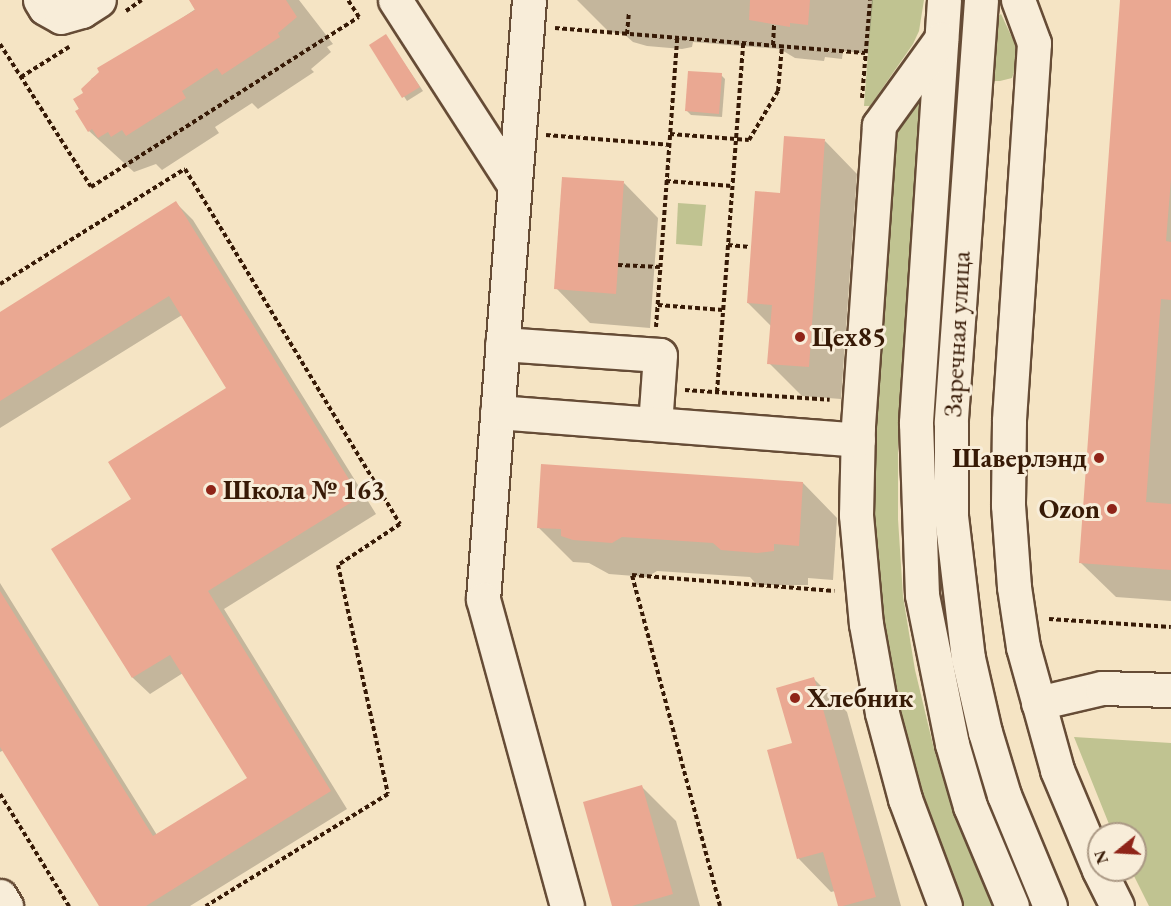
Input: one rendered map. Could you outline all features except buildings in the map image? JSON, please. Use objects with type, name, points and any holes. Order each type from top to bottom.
[{"type":"street","points":[[40,0],[45,8],[61,17],[82,11],[99,0]]},
{"type":"street","points":[[529,0],[483,599],[567,906]]},
{"type":"street","name":"Заречная улица","points":[[944,0],[916,423],[922,595],[933,667],[955,755],[970,806],[1012,906]]},
{"type":"street","name":"Заречная улица","points":[[981,0],[951,423],[951,516],[957,589],[985,732],[1004,795],[1050,906]]},
{"type":"street","points":[[1018,0],[1034,43]]},
{"type":"street","points":[[1037,0],[1009,421],[1008,505],[1023,647],[1057,770],[1087,841]]},
{"type":"street","points":[[397,1],[514,186]]},
{"type":"street","points":[[941,39],[879,125],[858,440],[857,526],[867,624],[882,713],[905,799],[945,906]]},
{"type":"street","points":[[502,344],[660,355],[655,424]]},
{"type":"street","points":[[497,412],[858,440]]},
{"type":"street","points":[[1038,703],[1102,688],[1171,690]]},
{"type":"street","points":[[1105,882],[1117,906]]},
{"type":"street","points":[[0,896],[6,906]]},
{"type":"path","points":[[0,44],[91,187],[359,17],[348,0]]},
{"type":"path","points":[[627,34],[628,13]]},
{"type":"path","points":[[773,45],[774,25]]},
{"type":"path","points":[[570,29],[865,53]]},
{"type":"path","points":[[656,329],[677,38]]},
{"type":"path","points":[[717,392],[742,43]]},
{"type":"path","points":[[670,134],[749,140],[778,91],[782,46]]},
{"type":"path","points":[[519,133],[669,145]]},
{"type":"path","points":[[0,284],[185,169],[400,524],[338,565],[388,794],[206,906]]},
{"type":"path","points":[[666,181],[732,186]]},
{"type":"path","points":[[728,245],[750,247]]},
{"type":"path","points":[[618,265],[660,267]]},
{"type":"path","points":[[658,305],[723,310]]},
{"type":"path","points":[[658,388],[842,401]]},
{"type":"path","points":[[720,906],[632,575],[838,592]]},
{"type":"path","points":[[1039,618],[1171,627]]},
{"type":"path","points":[[0,794],[69,906]]},
{"type":"green space","points":[[872,0],[924,0],[919,31],[913,44],[870,106],[864,106]]},
{"type":"green space","points":[[1001,14],[1016,46],[1018,60],[1012,78],[993,81],[997,17]]},
{"type":"green space","points":[[917,97],[921,100],[898,422],[898,519],[903,596],[915,670],[934,749],[953,812],[992,906],[960,906],[926,819],[887,676],[868,523],[888,154],[897,124]]},
{"type":"green space","points":[[678,203],[706,205],[702,246],[676,244]]},
{"type":"green space","points":[[1074,737],[1171,743],[1171,906],[1149,906],[1137,882],[1147,882],[1147,822],[1108,822]]},
{"type":"place","name":"Цех85","points":[[800,337]]},
{"type":"place","name":"Шаверлэнд","points":[[1099,458]]},
{"type":"place","name":"Школа № 163","points":[[211,490]]},
{"type":"place","name":"Ozon","points":[[1112,509]]},
{"type":"place","name":"Хлебник","points":[[795,698]]}]
